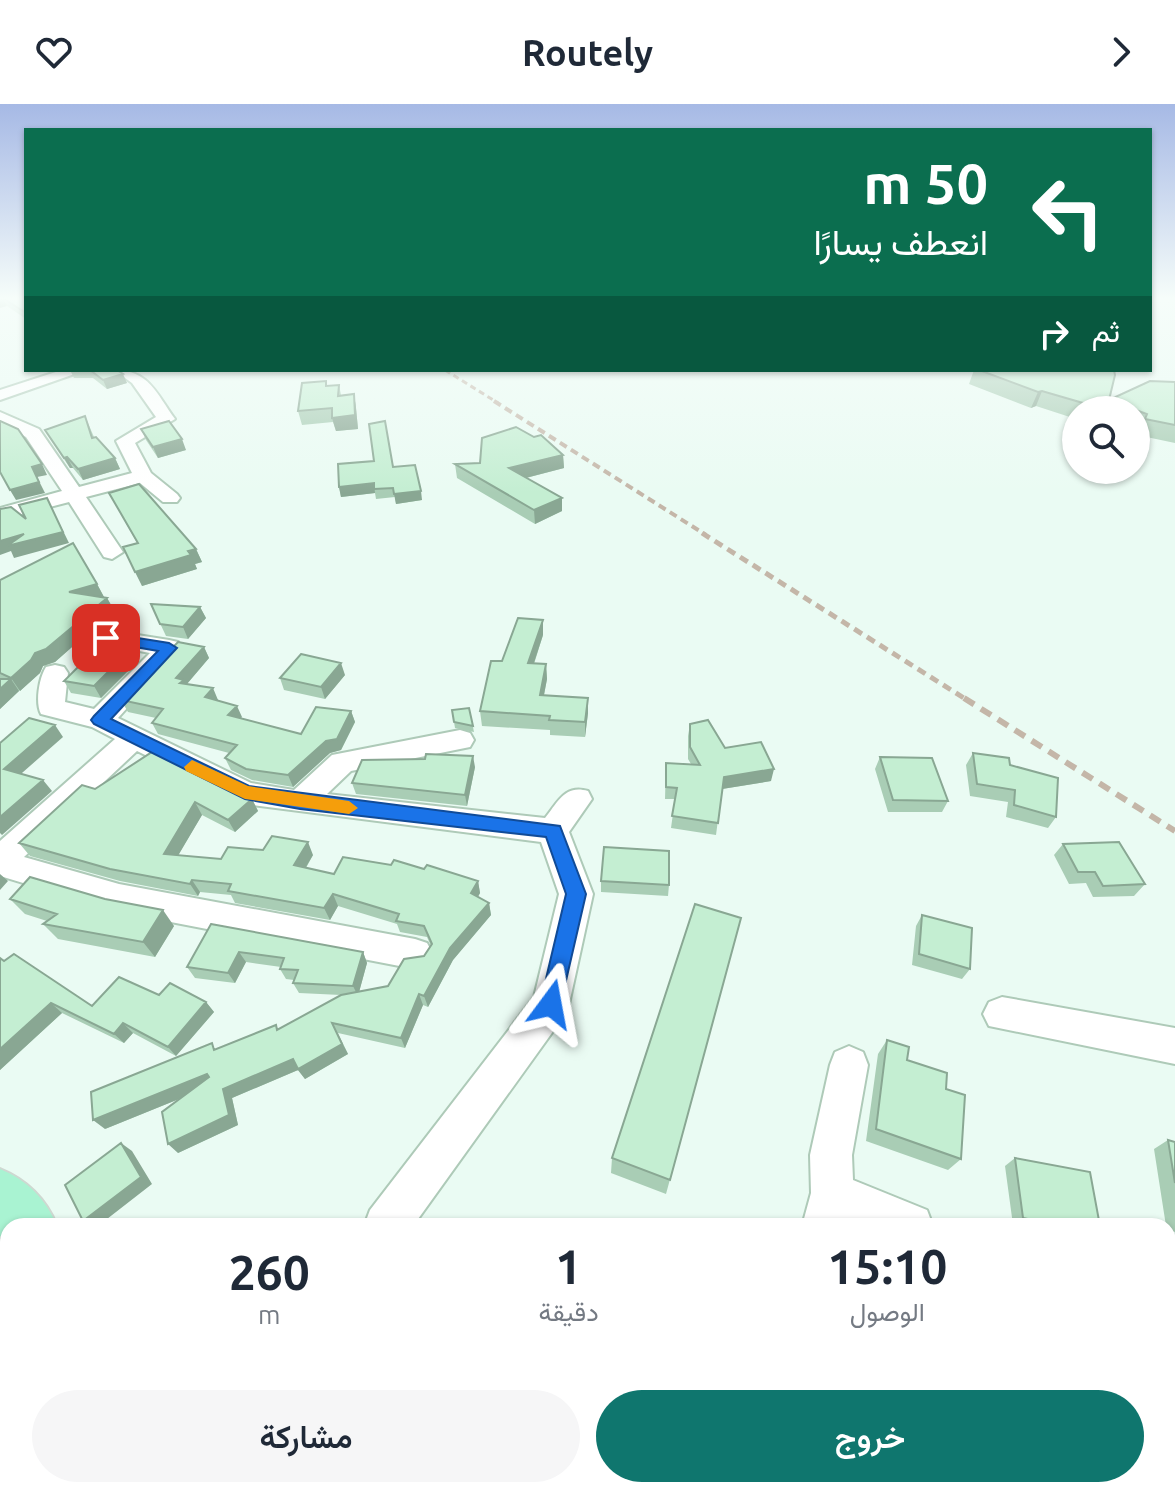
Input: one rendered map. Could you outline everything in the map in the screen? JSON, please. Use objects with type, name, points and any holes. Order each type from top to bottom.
[{"type":"main road","points":[[0,1196],[21,1218]]},
{"type":"street","points":[[0,395],[72,372]]},
{"type":"street","points":[[125,372],[138,380],[166,419],[125,441],[143,476],[170,498]]},
{"type":"street","points":[[0,417],[33,433],[112,552]]},
{"type":"street","points":[[0,514],[143,476]]},
{"type":"street","points":[[100,720],[169,648],[106,638]]},
{"type":"street","points":[[55,673],[51,708],[100,720],[245,793],[553,831]]},
{"type":"street","points":[[0,862],[134,738]]},
{"type":"street","points":[[300,802],[342,762],[460,740]]},
{"type":"street","points":[[553,831],[577,799]]},
{"type":"street","points":[[392,1218],[551,1004],[576,894],[553,831]]},
{"type":"street","points":[[0,862],[119,898],[415,954]]},
{"type":"street","points":[[1002,1014],[1175,1046]]},
{"type":"street","points":[[849,1065],[831,1155],[828,1210],[870,1218]]},
{"type":"building","points":[[93,372],[123,374],[103,380]]},
{"type":"building","points":[[984,372],[1114,372],[1110,396],[1062,397]]},
{"type":"building","points":[[326,381],[326,386],[339,385],[338,396],[354,394],[355,415],[332,418],[332,408],[298,411],[302,383]]},
{"type":"building","points":[[1150,381],[1175,382],[1175,425],[1150,420],[1150,396],[1118,396]]},
{"type":"building","points":[[85,416],[92,438],[96,437],[115,458],[78,469],[67,457],[64,458],[45,430]]},
{"type":"building","points":[[0,421],[18,429],[42,464],[32,467],[39,482],[10,490],[0,472]]},
{"type":"building","points":[[169,421],[182,439],[153,447],[141,429]]},
{"type":"building","points":[[385,421],[393,467],[415,465],[421,491],[394,494],[393,488],[374,489],[374,483],[339,487],[338,464],[374,461],[369,424]]},
{"type":"building","points":[[516,427],[534,437],[541,435],[563,455],[509,468],[562,498],[534,510],[455,464],[480,463],[482,438]]},
{"type":"building","points":[[139,484],[196,549],[188,551],[191,555],[135,572],[123,547],[138,543],[109,493]]},
{"type":"building","points":[[47,498],[63,532],[7,546],[24,534],[0,541],[0,509],[11,507],[26,519],[19,505]]},
{"type":"building","points":[[73,543],[97,584],[69,592],[107,598],[46,649],[35,653],[11,678],[0,673],[0,580]]},
{"type":"building","points":[[151,604],[200,607],[183,627],[160,624]]},
{"type":"building","points":[[518,618],[543,620],[528,663],[546,664],[540,695],[588,698],[585,722],[480,711],[491,661],[502,661]]},
{"type":"building","points":[[178,642],[204,647],[176,678],[184,680],[180,683],[213,688],[205,697],[237,706],[228,715],[301,734],[316,707],[351,711],[337,739],[326,741],[288,775],[246,769],[225,758],[237,745],[152,723],[163,709],[121,700]]},
{"type":"building","points":[[91,654],[122,658],[94,686],[64,681]]},
{"type":"building","points":[[301,654],[341,663],[321,687],[280,678]]},
{"type":"building","points":[[0,679],[11,679],[0,689]]},
{"type":"building","points":[[469,708],[473,726],[454,722],[452,710]]},
{"type":"building","points":[[29,718],[55,725],[4,769],[43,780],[0,817],[0,743]]},
{"type":"building","points":[[708,720],[725,748],[761,742],[774,769],[724,777],[718,823],[672,816],[677,788],[666,787],[666,763],[700,765],[690,747],[690,724]]},
{"type":"building","points":[[152,752],[252,799],[228,820],[195,802],[164,854],[221,859],[228,847],[263,850],[272,836],[308,842],[294,865],[334,874],[343,857],[391,865],[394,860],[424,869],[427,865],[478,881],[471,893],[489,903],[450,948],[424,996],[419,994],[401,1038],[332,1023],[342,1044],[298,1069],[293,1059],[223,1089],[229,1115],[168,1144],[162,1112],[209,1077],[207,1074],[93,1120],[91,1092],[212,1043],[214,1050],[276,1025],[277,1030],[341,995],[388,986],[404,959],[424,956],[432,944],[424,926],[396,921],[399,914],[333,894],[324,908],[228,891],[231,884],[192,880],[190,884],[110,869],[19,843],[82,785],[95,789]]},
{"type":"building","points":[[973,753],[1009,758],[1010,765],[1058,778],[1056,817],[1014,805],[1015,790],[977,784]]},
{"type":"building","points":[[426,754],[473,756],[465,795],[352,783],[362,760],[425,759]]},
{"type":"building","points":[[880,757],[932,758],[948,801],[893,800]]},
{"type":"building","points":[[1119,842],[1145,884],[1103,886],[1095,872],[1078,872],[1063,844]]},
{"type":"building","points":[[604,847],[669,851],[669,885],[601,881]]},
{"type":"building","points":[[30,877],[105,899],[163,910],[143,942],[43,924],[57,914],[10,899]]},
{"type":"building","points":[[695,904],[741,918],[670,1180],[612,1158]]},
{"type":"building","points":[[922,915],[972,928],[970,969],[919,954]]},
{"type":"building","points":[[211,924],[363,952],[353,986],[293,983],[298,970],[280,969],[284,958],[239,952],[228,973],[187,967]]},
{"type":"building","points":[[14,954],[92,1006],[119,977],[159,995],[170,983],[206,1002],[168,1047],[123,1023],[114,1034],[51,1003],[0,1049],[0,958],[4,961]]},
{"type":"building","points":[[887,1040],[909,1047],[907,1060],[947,1073],[946,1089],[965,1095],[961,1159],[876,1129]]},
{"type":"building","points":[[1168,1140],[1175,1142],[1175,1183]]},
{"type":"building","points":[[121,1143],[141,1177],[87,1218],[82,1218],[65,1185]]},
{"type":"building","points":[[1015,1158],[1090,1172],[1099,1218],[1023,1218]]},
{"type":"railway","points":[[448,372],[498,403]]},
{"type":"railway","points":[[494,401],[706,535]]},
{"type":"railway","points":[[702,533],[967,700]]},
{"type":"railway","points":[[964,698],[1175,831]]},
{"type":"slow traffic","points":[[192,767],[245,793],[349,808]]},
{"type":"route","points":[[106,638],[169,648],[100,720],[245,793],[553,831],[576,894],[551,1004]]}]
